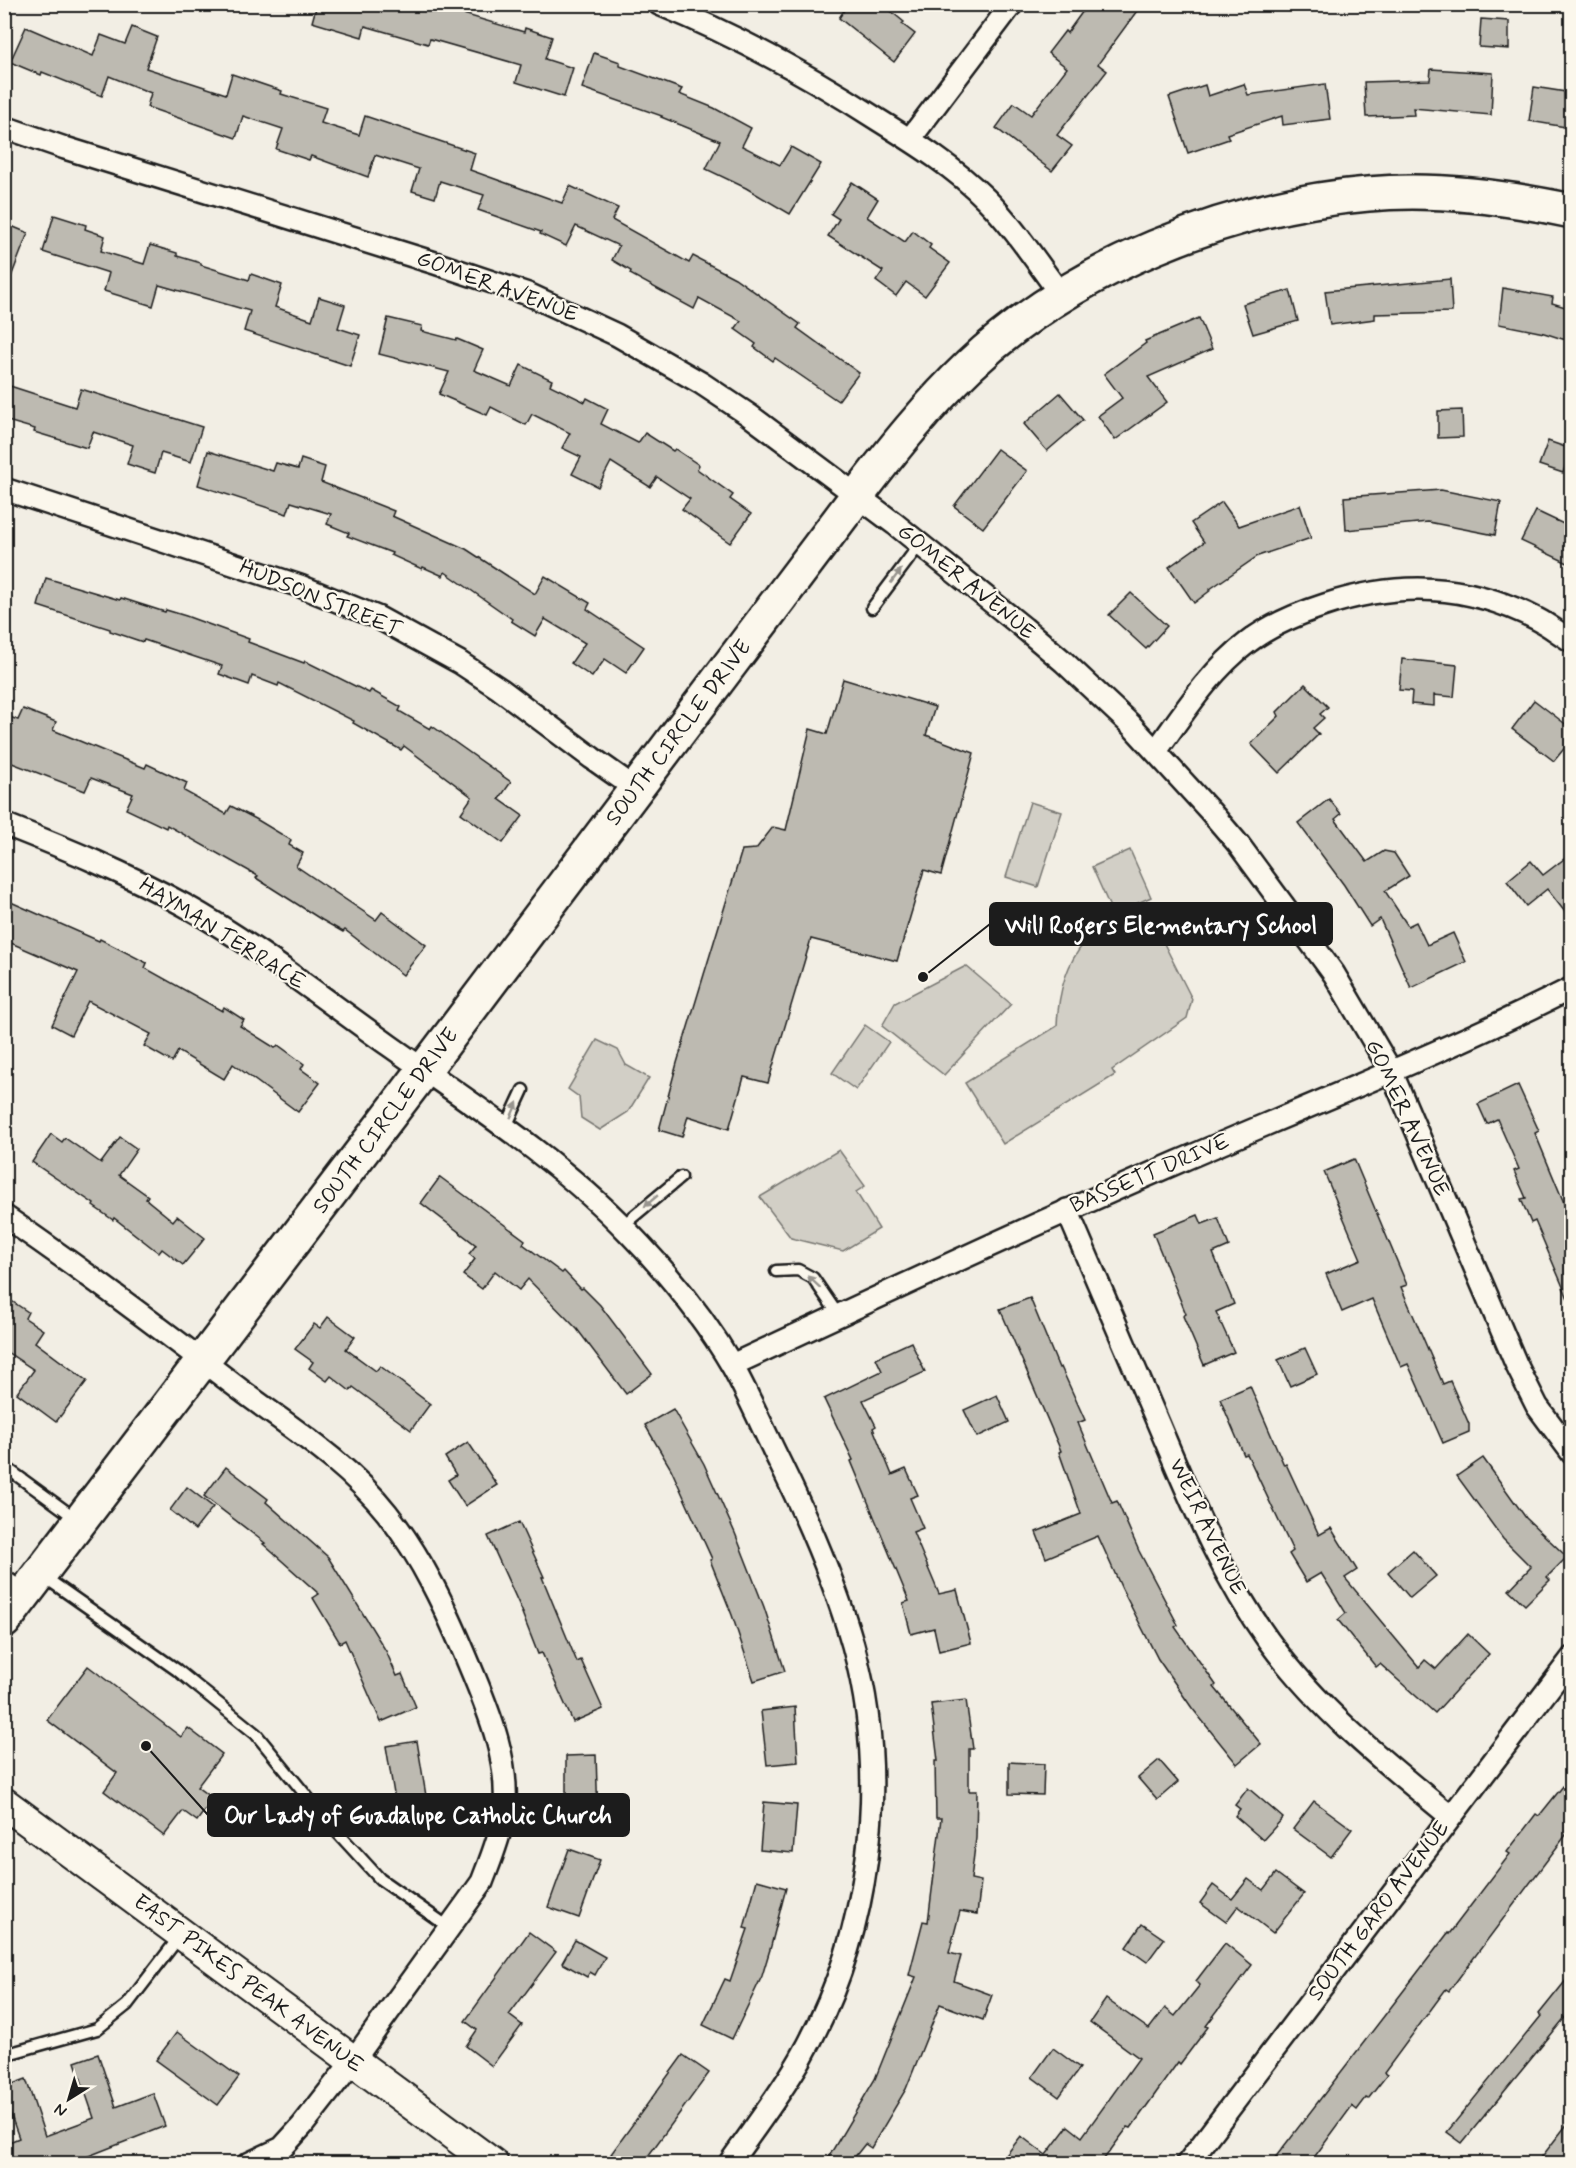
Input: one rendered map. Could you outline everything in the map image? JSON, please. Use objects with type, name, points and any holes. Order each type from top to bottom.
[{"type":"main road","name":"SOUTH CIRCLE DRIVE","points":[[4,1621],[24,1580],[80,1522],[857,496],[905,434],[971,364],[1016,327],[1062,296],[1113,267],[1163,244],[1215,225],[1263,212],[1320,200],[1370,194],[1434,193],[1496,197],[1572,211]]},
{"type":"main road","name":"EAST PIKES PEAK AVENUE","points":[[4,1803],[493,2163]]},
{"type":"street","points":[[659,4],[779,59],[909,140],[952,171],[985,198],[1011,227],[1062,296]]},
{"type":"street","points":[[909,140],[1012,4]]},
{"type":"street","name":"GOMER AVENUE","points":[[4,127],[528,294],[617,335],[701,383],[749,415],[920,544],[1064,662],[1156,751],[1239,845],[1334,974],[1391,1071],[1517,1366],[1537,1406],[1572,1453]]},
{"type":"street","name":"HUDSON STREET","points":[[4,489],[300,586],[377,617],[459,662],[500,689],[636,789]]},
{"type":"street","points":[[1156,751],[1203,688],[1247,643],[1276,624],[1342,600],[1382,590],[1455,591],[1498,602],[1538,619],[1572,641]]},
{"type":"street","name":"HAYMAN TERRACE","points":[[4,824],[139,882],[186,906],[265,957],[556,1167],[622,1226],[662,1269],[732,1365],[812,1527],[854,1647],[870,1741],[872,1788],[870,1835],[865,1874],[857,1914],[833,1989],[801,2057],[729,2163]]},
{"type":"street","name":"BASSETT DRIVE","points":[[732,1365],[1067,1210],[1391,1071],[1527,1011],[1572,988]]},
{"type":"street","name":"WEIR AVENUE","points":[[1067,1210],[1203,1530],[1245,1606],[1270,1642],[1305,1685],[1341,1723],[1376,1756],[1450,1816]]},
{"type":"street","points":[[4,1216],[77,1266],[203,1360],[330,1456],[360,1483],[407,1539],[447,1609],[485,1702],[498,1741],[504,1776],[504,1815],[482,1882],[353,2061],[302,2126],[282,2148],[248,2163]]},
{"type":"street","name":"SOUTH GARO AVENUE","points":[[1187,2163],[1572,1658]]},
{"type":"lane","points":[[872,608],[920,544]]},
{"type":"lane","points":[[505,1130],[523,1090]]},
{"type":"lane","points":[[622,1226],[681,1177]]},
{"type":"lane","points":[[776,1271],[798,1270],[813,1278],[839,1316]]},
{"type":"lane","points":[[4,1466],[80,1522]]},
{"type":"lane","points":[[24,1580],[177,1670],[256,1734],[326,1820],[380,1879],[450,1928]]},
{"type":"lane","points":[[4,2055],[97,2029],[128,2005],[182,1934]]},
{"type":"shaded area","points":[[1030,802],[1062,812],[1038,887],[1006,877]]},
{"type":"shaded area","points":[[1130,850],[1151,897],[1113,914],[1092,867]]},
{"type":"shaded area","points":[[1146,908],[1192,999],[1187,1018],[1112,1070],[1115,1075],[1003,1144],[965,1083],[1057,1026],[1064,982],[1078,951],[1091,936],[1105,926]]},
{"type":"shaded area","points":[[966,966],[1011,1004],[944,1075],[882,1026],[895,1003]]},
{"type":"shaded area","points":[[865,1025],[889,1042],[856,1090],[832,1073]]},
{"type":"shaded area","points":[[597,1040],[618,1050],[626,1065],[649,1078],[628,1112],[600,1130],[581,1118],[579,1097],[568,1089]]},
{"type":"shaded area","points":[[839,1150],[865,1186],[856,1192],[879,1229],[843,1251],[791,1238],[760,1197]]},
{"type":"building","points":[[317,4],[367,4],[386,10],[387,4],[430,4],[524,32],[525,28],[552,37],[545,59],[573,68],[564,97],[516,82],[521,65],[430,39],[428,44],[365,26],[362,37],[312,22]]},
{"type":"building","points":[[848,4],[882,4],[915,34],[894,62],[839,18]]},
{"type":"building","points":[[1088,4],[1142,4],[1098,64],[1107,71],[1057,135],[1072,146],[1052,171],[996,128],[1014,103],[1031,115],[1067,68],[1048,53],[1065,31],[1067,33]]},
{"type":"building","points":[[1481,19],[1509,21],[1509,49],[1479,47]]},
{"type":"building","points":[[26,27],[93,56],[101,35],[125,44],[132,27],[157,37],[146,68],[226,94],[232,74],[282,91],[281,94],[326,108],[321,123],[359,135],[365,116],[475,153],[470,170],[562,203],[570,186],[618,208],[612,220],[689,263],[693,256],[735,278],[800,324],[797,328],[859,373],[838,401],[775,358],[773,361],[754,347],[756,344],[735,329],[741,321],[699,298],[694,309],[630,274],[631,271],[612,260],[619,246],[576,226],[566,246],[540,234],[541,232],[478,210],[484,195],[440,181],[435,198],[412,191],[419,169],[375,155],[368,177],[311,156],[309,160],[276,149],[283,129],[243,116],[236,138],[147,107],[151,93],[109,76],[102,96],[42,72],[41,75],[10,62]]},
{"type":"building","points":[[594,53],[620,62],[620,66],[682,89],[679,94],[714,108],[751,128],[742,146],[780,165],[791,147],[821,164],[790,214],[746,188],[706,169],[720,141],[662,116],[582,88]]},
{"type":"building","points":[[1431,69],[1493,73],[1491,115],[1413,108],[1414,115],[1366,117],[1364,82],[1430,80]]},
{"type":"building","points":[[1244,84],[1248,95],[1325,84],[1330,119],[1283,125],[1282,116],[1227,134],[1229,139],[1188,153],[1169,97],[1205,85],[1208,96]]},
{"type":"building","points":[[1534,87],[1572,93],[1572,128],[1529,121]]},
{"type":"building","points":[[852,182],[878,199],[867,217],[905,242],[913,231],[931,245],[929,248],[950,263],[925,296],[906,282],[896,296],[876,281],[883,271],[828,236],[839,219],[831,214]]},
{"type":"building","points":[[54,215],[86,225],[85,229],[105,236],[101,251],[144,264],[150,245],[177,253],[177,256],[201,263],[201,265],[249,280],[251,274],[282,285],[275,307],[312,320],[319,297],[345,305],[338,328],[360,335],[350,366],[244,331],[250,311],[159,285],[153,306],[104,291],[109,273],[43,252]]},
{"type":"building","points":[[4,223],[28,233],[6,290],[4,290]]},
{"type":"building","points":[[1450,279],[1452,312],[1375,314],[1375,319],[1330,325],[1325,291]]},
{"type":"building","points":[[1503,288],[1553,297],[1552,303],[1572,309],[1572,342],[1544,333],[1499,324]]},
{"type":"building","points":[[1290,290],[1298,321],[1253,334],[1243,304]]},
{"type":"building","points":[[388,318],[422,326],[421,331],[457,339],[483,350],[474,370],[511,386],[521,365],[552,380],[550,385],[585,402],[587,398],[608,409],[601,424],[638,443],[645,433],[673,451],[675,449],[699,465],[697,469],[733,495],[730,499],[751,514],[730,543],[682,509],[690,499],[657,477],[650,487],[611,462],[598,487],[572,474],[581,457],[562,448],[570,433],[532,414],[526,425],[491,407],[487,415],[439,394],[449,372],[379,354]]},
{"type":"building","points":[[1199,318],[1212,349],[1148,377],[1167,402],[1115,440],[1098,416],[1122,398],[1104,374],[1146,343],[1145,341]]},
{"type":"building","points":[[10,386],[75,407],[81,389],[202,427],[191,462],[161,453],[155,473],[127,464],[133,445],[93,432],[87,448],[4,420],[4,402]]},
{"type":"building","points":[[1060,393],[1083,420],[1047,451],[1024,424]]},
{"type":"building","points":[[1462,410],[1463,437],[1438,438],[1438,411]]},
{"type":"building","points":[[1548,441],[1571,449],[1563,473],[1539,465]]},
{"type":"building","points":[[997,449],[1027,471],[983,528],[954,506]]},
{"type":"building","points":[[208,451],[273,471],[276,463],[298,469],[301,459],[325,467],[321,482],[394,511],[392,516],[466,549],[535,594],[545,576],[590,603],[587,609],[644,647],[626,673],[605,659],[592,677],[571,663],[585,643],[545,619],[535,636],[445,572],[443,576],[423,567],[422,569],[391,555],[392,553],[347,536],[349,533],[327,524],[331,514],[291,502],[287,514],[198,485]]},
{"type":"building","points":[[1441,490],[1501,502],[1495,535],[1428,522],[1346,530],[1344,497]]},
{"type":"building","points":[[1222,502],[1239,526],[1300,505],[1311,538],[1258,556],[1210,589],[1194,603],[1169,567],[1204,542],[1191,523]]},
{"type":"building","points":[[1536,511],[1572,528],[1572,565],[1521,541]]},
{"type":"building","points":[[46,578],[120,600],[121,598],[186,616],[249,639],[248,642],[304,663],[305,661],[369,693],[371,690],[401,707],[399,711],[430,729],[432,726],[511,782],[499,799],[523,816],[503,843],[461,813],[472,797],[404,746],[401,750],[353,723],[354,721],[279,683],[278,686],[252,676],[249,685],[219,674],[222,666],[38,606]]},
{"type":"building","points":[[1131,593],[1167,626],[1146,649],[1109,615]]},
{"type":"building","points":[[1402,659],[1457,665],[1454,697],[1434,695],[1434,706],[1411,704],[1412,691],[1399,690]]},
{"type":"building","points":[[843,679],[935,707],[926,735],[974,753],[941,875],[924,870],[897,961],[811,939],[768,1083],[744,1077],[729,1129],[688,1116],[682,1137],[659,1130],[742,850],[756,849],[773,827],[786,830],[810,729],[827,734]]},
{"type":"building","points":[[1305,684],[1328,707],[1320,714],[1324,718],[1313,728],[1319,734],[1279,773],[1251,744],[1279,716],[1277,712]]},
{"type":"building","points":[[1534,700],[1572,729],[1572,739],[1554,761],[1512,729]]},
{"type":"building","points":[[23,709],[56,722],[53,730],[145,768],[147,764],[187,783],[184,791],[226,814],[231,806],[256,819],[291,840],[289,845],[303,853],[296,866],[376,920],[382,912],[426,945],[403,975],[345,930],[343,932],[322,920],[256,878],[258,876],[167,825],[166,828],[126,809],[133,794],[91,778],[85,791],[4,760],[4,715],[18,720]]},
{"type":"building","points":[[1329,799],[1341,814],[1335,819],[1367,862],[1384,851],[1394,853],[1409,876],[1385,891],[1408,926],[1416,922],[1427,945],[1453,933],[1466,962],[1411,988],[1380,919],[1370,926],[1344,885],[1298,823]]},
{"type":"building","points":[[1572,853],[1572,921],[1547,889],[1526,906],[1507,881],[1531,861],[1543,875]]},
{"type":"building","points":[[4,899],[99,941],[100,939],[147,963],[145,968],[222,1011],[224,1007],[244,1020],[240,1026],[275,1048],[278,1045],[304,1064],[301,1069],[320,1083],[298,1112],[233,1064],[224,1079],[178,1051],[172,1062],[144,1046],[151,1034],[88,1001],[71,1035],[52,1025],[78,972],[4,940]]},
{"type":"building","points":[[1518,1085],[1539,1131],[1535,1133],[1572,1222],[1572,1308],[1535,1221],[1531,1223],[1521,1199],[1526,1198],[1514,1171],[1519,1169],[1497,1119],[1487,1124],[1478,1104]]},
{"type":"building","points":[[51,1134],[62,1142],[65,1138],[101,1163],[120,1137],[137,1149],[119,1175],[148,1196],[146,1199],[173,1221],[177,1216],[205,1238],[183,1265],[162,1249],[159,1253],[114,1218],[113,1220],[93,1206],[94,1204],[32,1162]]},
{"type":"building","points":[[1354,1159],[1407,1285],[1401,1287],[1443,1384],[1450,1381],[1469,1424],[1469,1432],[1443,1443],[1408,1364],[1401,1367],[1372,1299],[1342,1312],[1326,1274],[1361,1259],[1324,1172]]},
{"type":"building","points":[[440,1177],[525,1240],[523,1244],[562,1273],[564,1271],[581,1289],[583,1288],[600,1305],[652,1374],[626,1394],[577,1329],[528,1279],[519,1290],[495,1271],[482,1289],[463,1275],[475,1259],[469,1254],[476,1245],[421,1203]]},
{"type":"building","points":[[1198,1215],[1202,1224],[1218,1218],[1229,1246],[1213,1253],[1234,1304],[1216,1312],[1234,1352],[1204,1365],[1183,1316],[1186,1314],[1153,1233]]},
{"type":"building","points":[[4,1296],[28,1312],[25,1318],[43,1330],[35,1342],[87,1381],[56,1422],[17,1393],[34,1370],[4,1350]]},
{"type":"building","points":[[1030,1298],[1059,1368],[1061,1367],[1085,1420],[1078,1423],[1112,1503],[1117,1501],[1139,1551],[1178,1625],[1175,1627],[1216,1685],[1214,1687],[1261,1744],[1237,1764],[1192,1708],[1158,1659],[1098,1536],[1046,1558],[1036,1532],[1081,1514],[1059,1452],[1061,1451],[1000,1309]]},
{"type":"building","points":[[328,1317],[355,1337],[346,1349],[376,1371],[380,1366],[430,1404],[411,1430],[353,1387],[350,1391],[331,1376],[327,1381],[309,1368],[313,1362],[295,1349],[314,1324],[320,1328]]},
{"type":"building","points":[[911,1342],[925,1372],[863,1400],[876,1426],[873,1428],[892,1475],[906,1469],[918,1495],[910,1498],[923,1528],[913,1532],[939,1594],[957,1590],[971,1643],[939,1651],[934,1628],[911,1634],[903,1603],[909,1601],[851,1461],[853,1460],[824,1399],[882,1371],[876,1358]]},
{"type":"building","points":[[1305,1348],[1317,1374],[1290,1386],[1278,1360]]},
{"type":"building","points":[[1250,1386],[1284,1465],[1286,1464],[1319,1535],[1331,1528],[1357,1570],[1345,1578],[1419,1667],[1425,1660],[1436,1669],[1468,1634],[1489,1654],[1435,1713],[1380,1664],[1376,1667],[1338,1620],[1346,1613],[1321,1573],[1306,1582],[1289,1554],[1293,1551],[1247,1454],[1244,1455],[1220,1399]]},
{"type":"building","points":[[997,1395],[1009,1422],[977,1437],[964,1410]]},
{"type":"building","points":[[673,1409],[704,1464],[735,1533],[764,1607],[785,1671],[754,1681],[732,1615],[710,1560],[712,1559],[671,1469],[645,1425]]},
{"type":"building","points":[[468,1442],[497,1485],[465,1506],[448,1480],[456,1475],[445,1457]]},
{"type":"building","points":[[1483,1458],[1526,1518],[1567,1557],[1547,1577],[1550,1580],[1525,1605],[1509,1590],[1531,1567],[1503,1539],[1457,1476]]},
{"type":"building","points":[[226,1467],[268,1499],[266,1502],[328,1557],[386,1651],[397,1676],[402,1674],[416,1707],[381,1722],[345,1640],[340,1643],[313,1598],[319,1594],[263,1544],[265,1543],[204,1496]]},
{"type":"building","points":[[187,1487],[213,1507],[195,1530],[170,1510]]},
{"type":"building","points":[[519,1522],[544,1577],[542,1577],[577,1662],[581,1660],[603,1709],[573,1722],[542,1653],[538,1654],[523,1613],[488,1536]]},
{"type":"building","points":[[1413,1550],[1436,1576],[1410,1598],[1388,1572]]},
{"type":"building","points":[[88,1666],[181,1737],[188,1728],[222,1754],[197,1787],[213,1799],[197,1821],[183,1811],[164,1836],[104,1791],[117,1773],[47,1720]]},
{"type":"building","points":[[966,1700],[973,1749],[969,1749],[969,1791],[977,1791],[976,1838],[971,1879],[981,1881],[977,1914],[960,1911],[949,1953],[961,1956],[954,1981],[992,1995],[983,2020],[940,2004],[906,2089],[871,2148],[865,2144],[850,2163],[825,2163],[875,2079],[916,1977],[909,1975],[923,1921],[928,1922],[941,1818],[936,1818],[935,1761],[938,1761],[931,1704]]},
{"type":"building","points":[[795,1707],[798,1762],[767,1765],[761,1711]]},
{"type":"building","points":[[417,1741],[430,1820],[399,1824],[386,1746]]},
{"type":"building","points":[[596,1755],[598,1818],[566,1819],[566,1756]]},
{"type":"building","points":[[1159,1760],[1178,1782],[1157,1800],[1138,1778]]},
{"type":"building","points":[[1009,1762],[1044,1764],[1043,1795],[1009,1794]]},
{"type":"building","points":[[1572,1775],[1572,1827],[1449,1991],[1446,1989],[1384,2073],[1387,2075],[1357,2110],[1352,2106],[1310,2163],[1271,2163],[1510,1854],[1507,1852],[1536,1814],[1539,1816]]},
{"type":"building","points":[[1248,1788],[1283,1818],[1263,1840],[1235,1816],[1240,1809],[1235,1805]]},
{"type":"building","points":[[1314,1801],[1352,1829],[1331,1857],[1293,1829]]},
{"type":"building","points":[[764,1802],[797,1805],[793,1853],[760,1850]]},
{"type":"building","points":[[569,1849],[600,1860],[579,1918],[548,1907]]},
{"type":"building","points":[[1276,1873],[1304,1894],[1273,1933],[1238,1906],[1226,1922],[1200,1903],[1213,1885],[1232,1899],[1248,1879],[1263,1890]]},
{"type":"building","points":[[757,1880],[786,1888],[762,1976],[732,2039],[703,2025],[725,1979],[730,1981],[748,1929],[744,1928]]},
{"type":"building","points":[[1142,1924],[1164,1939],[1147,1962],[1126,1947]]},
{"type":"building","points":[[529,1932],[556,1952],[509,2015],[522,2025],[492,2066],[466,2046],[477,2030],[465,2021]]},
{"type":"building","points":[[575,1940],[605,1957],[595,1975],[590,1972],[587,1977],[562,1963]]},
{"type":"building","points":[[1225,1943],[1252,1965],[1180,2064],[1178,2062],[1131,2128],[1128,2127],[1101,2163],[1000,2163],[1021,2136],[1046,2155],[1068,2126],[1082,2137],[1139,2058],[1090,2022],[1106,1999],[1149,2029],[1165,2008],[1175,2016],[1200,1985],[1196,1981]]},
{"type":"building","points":[[1572,1973],[1572,2009],[1462,2143],[1447,2132],[1541,2016],[1539,2014]]},
{"type":"building","points":[[177,2032],[239,2077],[218,2105],[156,2060]]},
{"type":"building","points":[[1053,2048],[1080,2068],[1059,2097],[1032,2077]]},
{"type":"building","points":[[98,2054],[116,2107],[153,2093],[165,2126],[71,2163],[4,2163],[4,2144],[19,2138],[4,2096],[4,2087],[26,2079],[45,2136],[94,2118],[75,2062]]},
{"type":"building","points":[[683,2055],[709,2073],[643,2163],[624,2163],[611,2154]]},
{"type":"building","points":[[1572,2118],[1572,2163],[1537,2163]]},
{"type":"place","name":"Will Rogers Elementary School","points":[[923,977]]},
{"type":"place","name":"Our Lady of Guadalupe Catholic Church","points":[[146,1746]]}]
